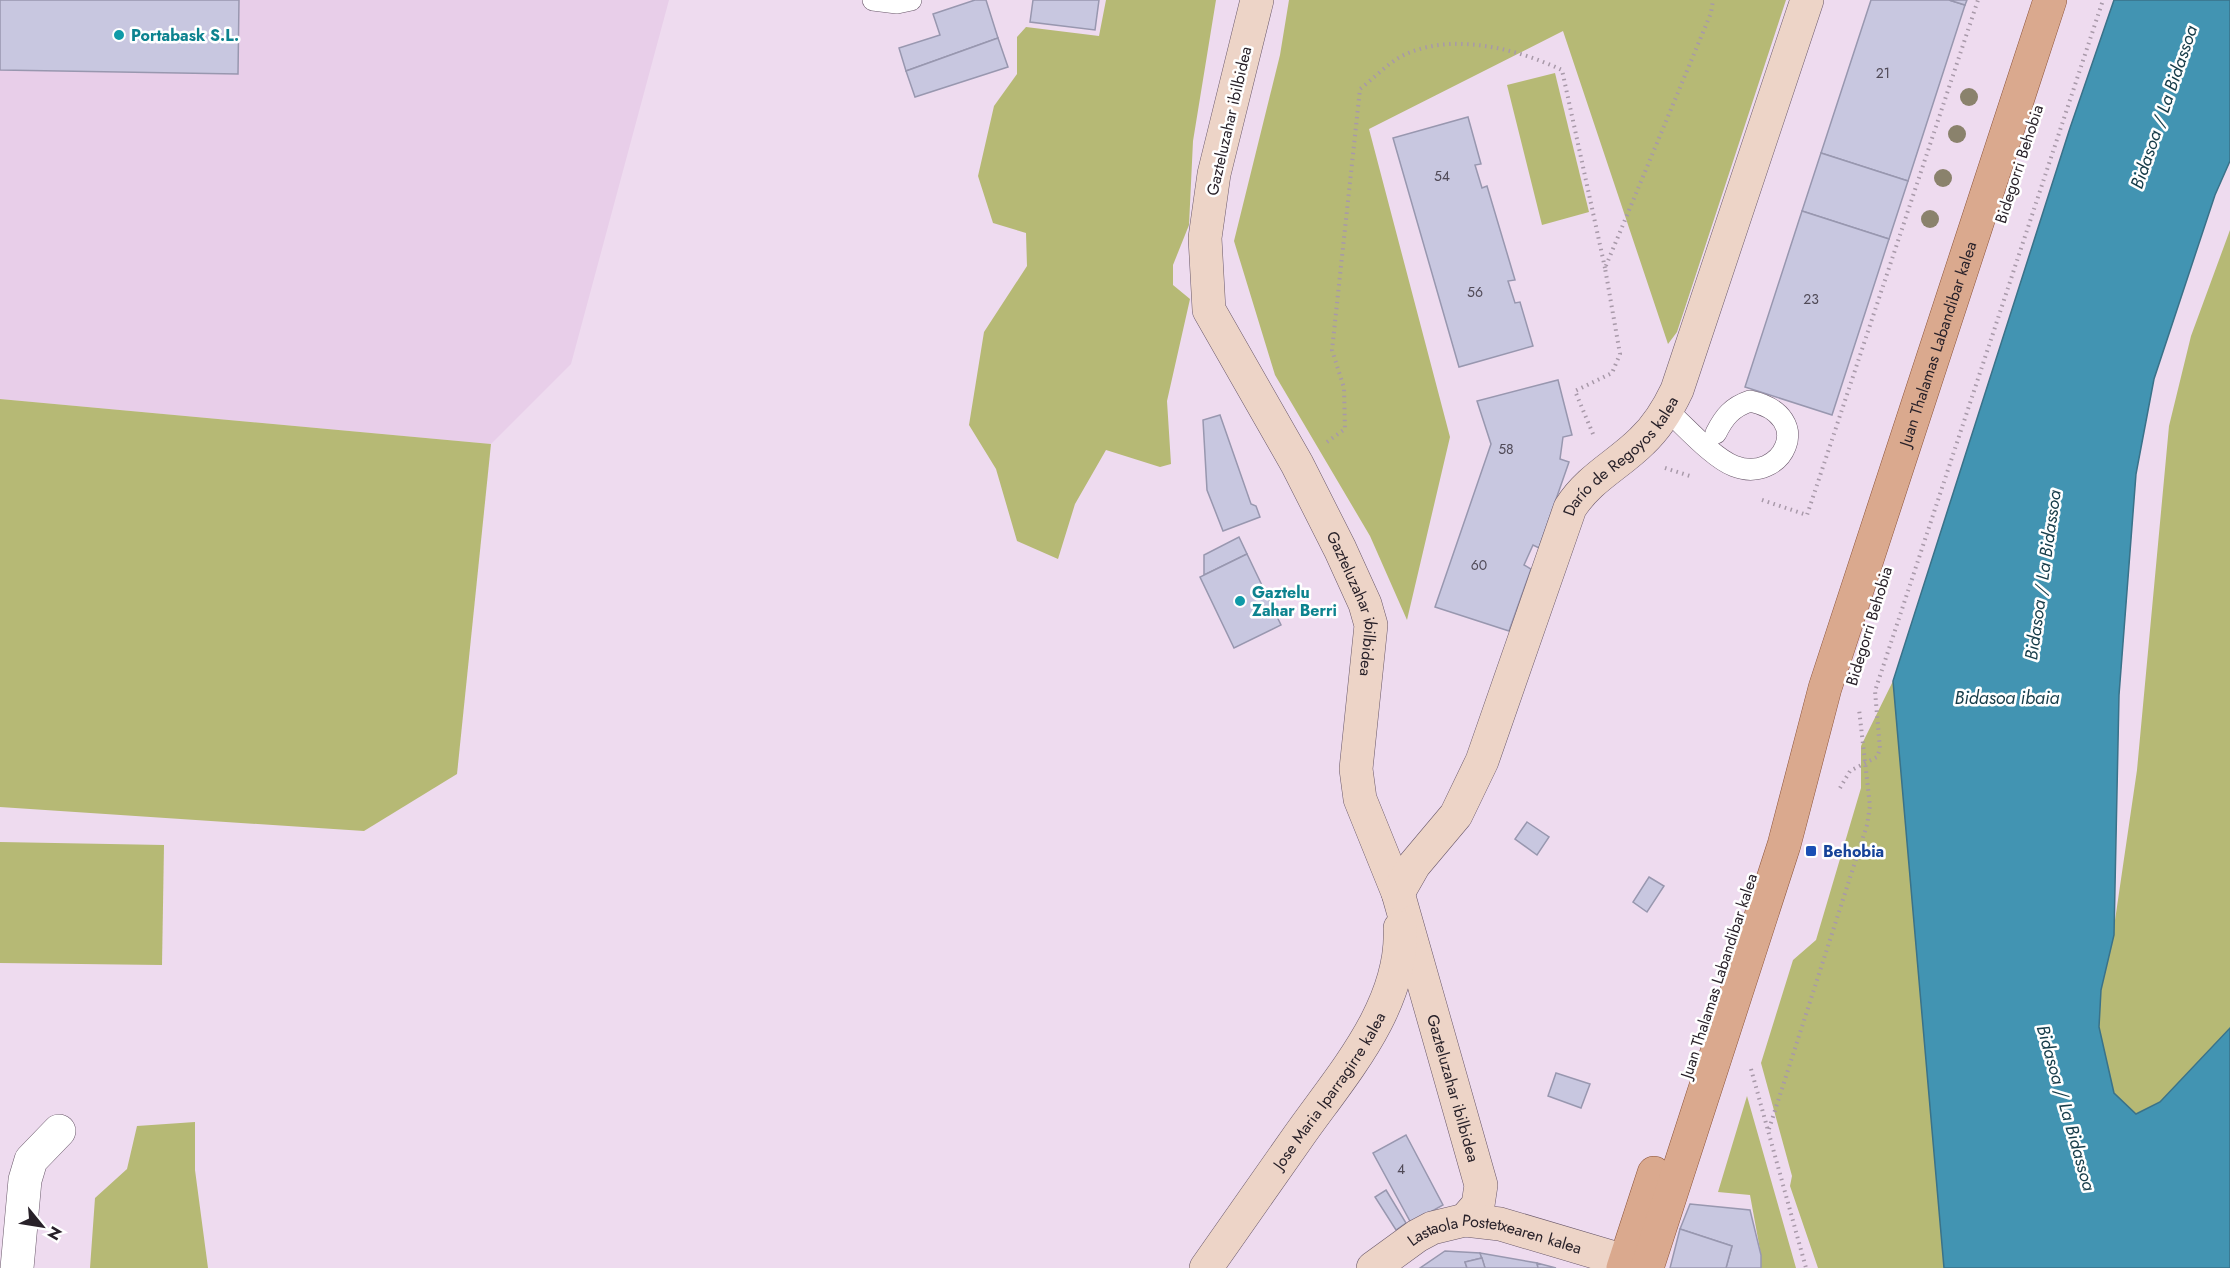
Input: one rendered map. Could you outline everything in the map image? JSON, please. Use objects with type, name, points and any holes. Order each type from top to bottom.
[{"type":"main road","name":"Juan Thalamas Labandibar kalea","points":[[1632,1266],[1764,839],[1824,688],[2050,0]]},
{"type":"street","name":"Gazteluzahar ibilbidea","points":[[1257,0],[1214,174],[1205,238],[1209,310],[1297,464],[1340,549],[1365,604],[1371,625],[1356,769],[1360,799],[1398,893],[1481,1185],[1478,1205],[1465,1220]]},
{"type":"street","name":"Darío de Regoyos kalea","points":[[1398,893],[1414,865],[1456,815],[1482,761],[1506,699],[1570,508],[1588,483],[1641,442],[1667,410],[1677,390],[1807,0]]},
{"type":"street","name":"Jose Maria Iparragirre kalea","points":[[1206,1268],[1347,1067],[1378,1016],[1396,972],[1401,942],[1398,893]]},
{"type":"street","points":[[17,1268],[25,1180],[31,1160],[59,1131]]},
{"type":"street","name":"Lastaola Postetxearen kalea","points":[[1373,1268],[1432,1228],[1465,1220],[1500,1224],[1632,1266]]},
{"type":"lane","points":[[873,0],[897,3],[911,0]]},
{"type":"lane","points":[[1667,410],[1731,465],[1747,470],[1764,468],[1775,461],[1788,439],[1787,426],[1779,414],[1750,401],[1734,408],[1716,433]]},
{"type":"path","points":[[1605,268],[1711,13],[1713,0]]},
{"type":"path","points":[[1807,515],[1978,0]]},
{"type":"path","points":[[1837,798],[1850,771],[1877,757],[1880,749],[1875,691],[2103,0]]},
{"type":"path","points":[[1297,464],[1345,429],[1344,388],[1332,350],[1360,89],[1400,57],[1446,42],[1471,43],[1536,58],[1562,70],[1605,268],[1620,354],[1612,373],[1575,391],[1582,414],[1610,466]]},
{"type":"path","name":"Bidegorri Behobia","points":[[1769,1130],[1867,825],[1870,806],[1859,707]]},
{"type":"path","points":[[1750,1067],[1806,1268]]},
{"type":"shaded area","points":[[0,0],[669,0],[571,364],[491,444],[0,399]]},
{"type":"green space","points":[[1106,0],[1216,0],[1193,141],[1189,225],[1173,265],[1173,285],[1190,299],[1167,401],[1171,464],[1160,467],[1106,450],[1075,504],[1058,559],[1017,541],[996,469],[969,425],[984,332],[1027,266],[1026,233],[993,223],[978,176],[994,106],[1017,74],[1017,37],[1026,27],[1099,36]]},
{"type":"green space","points":[[1289,0],[1786,0],[1677,332],[1668,344],[1563,31],[1369,129],[1450,437],[1407,620],[1370,536],[1275,375],[1234,241],[1280,55]]},
{"type":"green space","name":"Bidasoa ibaia","points":[[2114,0],[2230,0],[2230,161],[2215,195],[2154,379],[2136,474],[2119,695],[2114,927],[2137,770],[2169,426],[2191,336],[2230,230],[2230,1028],[2160,1102],[2174,1268],[1818,1268],[1790,1186],[1792,1176],[1761,1063],[1793,960],[1816,940],[1861,788],[1861,746],[1893,681],[2070,128]]},
{"type":"green space","points":[[1555,73],[1589,212],[1542,225],[1507,85]]},
{"type":"green space","points":[[0,399],[491,444],[457,774],[364,831],[0,807]]},
{"type":"green space","points":[[0,842],[164,845],[162,965],[0,963]]},
{"type":"green space","points":[[1747,1096],[1796,1268],[1761,1268],[1761,1255],[1750,1195],[1718,1192]]},
{"type":"green space","points":[[195,1122],[195,1170],[208,1268],[90,1268],[95,1198],[127,1169],[137,1126]]},
{"type":"water","name":"Bidasoa ibaia","points":[[2114,0],[2230,0],[2230,161],[2215,195],[2154,379],[2136,474],[2119,695],[2114,935],[2101,990],[2099,1027],[2114,1093],[2136,1114],[2160,1102],[2230,1028],[2230,1268],[1944,1268],[1893,681],[2070,128]]},
{"type":"building","name":"Portabask S.L.","points":[[0,0],[239,0],[238,74],[0,70]]},
{"type":"building","points":[[975,0],[986,0],[998,38],[906,71],[899,48],[940,35],[933,14]]},
{"type":"building","points":[[1033,0],[1099,0],[1095,30],[1030,22]]},
{"type":"building","points":[[1871,0],[1949,0],[1965,5],[1908,181],[1821,153]]},
{"type":"building","points":[[1949,0],[1967,0],[1965,5]]},
{"type":"building","points":[[998,38],[1008,67],[915,97],[906,71]]},
{"type":"building","points":[[1468,117],[1481,164],[1475,165],[1482,188],[1487,186],[1515,280],[1508,281],[1515,303],[1520,302],[1533,346],[1459,367],[1393,138]]},
{"type":"building","points":[[1821,153],[1908,181],[1889,239],[1802,211]]},
{"type":"building","points":[[1802,211],[1889,239],[1832,415],[1745,387]]},
{"type":"building","points":[[1558,380],[1572,435],[1563,437],[1560,459],[1569,462],[1539,548],[1533,545],[1524,565],[1531,569],[1509,631],[1435,607],[1491,444],[1477,401]]},
{"type":"building","points":[[1220,415],[1251,504],[1256,506],[1260,517],[1223,531],[1207,490],[1203,420]]},
{"type":"building","points":[[1239,537],[1247,554],[1204,575],[1204,555]]},
{"type":"building","name":"Gaztelu Zahar Berri","points":[[1247,554],[1281,625],[1234,648],[1200,577]]},
{"type":"building","points":[[1527,822],[1549,837],[1537,855],[1515,839]]},
{"type":"building","points":[[1649,877],[1664,886],[1647,912],[1633,902]]},
{"type":"building","points":[[1556,1073],[1590,1084],[1581,1108],[1548,1096]]},
{"type":"building","points":[[1406,1135],[1443,1205],[1411,1223],[1373,1153]]},
{"type":"building","points":[[1386,1190],[1406,1223],[1396,1230],[1375,1197]]},
{"type":"building","points":[[1690,1204],[1750,1210],[1761,1255],[1761,1268],[1726,1268],[1732,1246],[1680,1229]]},
{"type":"building","points":[[1680,1229],[1732,1246],[1726,1268],[1670,1268]]},
{"type":"building","points":[[1445,1251],[1480,1253],[1482,1258],[1465,1262],[1467,1268],[1420,1268]]},
{"type":"building","points":[[1480,1253],[1537,1263],[1538,1268],[1485,1268]]},
{"type":"building","points":[[1482,1258],[1485,1268],[1467,1268],[1465,1262]]},
{"type":"building","points":[[1537,1263],[1556,1268],[1538,1268]]},
{"type":"place","name":"Portabask S.L.","points":[[119,35]]},
{"type":"place","name":"Gaztelu Zahar Berri","points":[[1240,601]]},
{"type":"place","name":"Behobia","points":[[1811,851]]},
{"type":"water label","name":"Bidasoa / La Bidassoa","points":[[2164,107]]},
{"type":"water label","name":"Bidasoa / La Bidassoa","points":[[2043,575]]},
{"type":"water label","name":"Bidasoa / La Bidassoa","points":[[2066,1108]]}]
